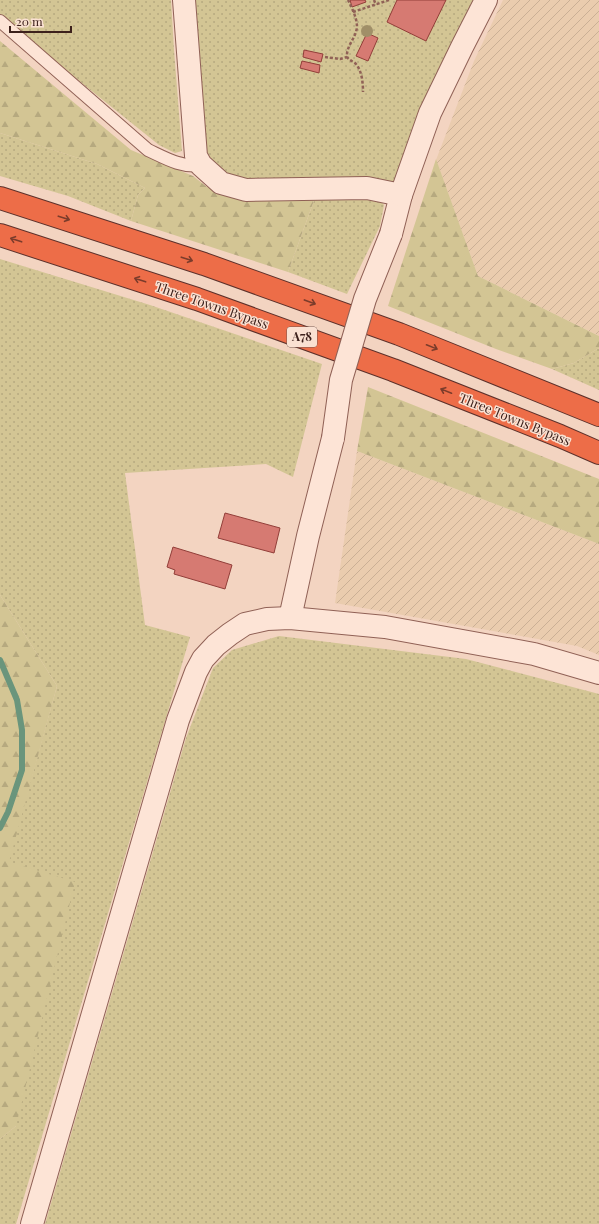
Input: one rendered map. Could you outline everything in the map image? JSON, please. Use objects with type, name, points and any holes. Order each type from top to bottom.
[{"type":"highway","points":[[0,198],[204,264],[399,334],[599,415]]},
{"type":"highway","name":"Three Towns Bypass","points":[[0,235],[197,299],[393,370],[599,453]]},
{"type":"street","points":[[184,0],[196,156],[201,165],[221,183],[246,190],[367,188],[401,195]]},
{"type":"street","points":[[290,618],[308,536],[333,438],[343,373],[365,299],[391,234],[401,195],[430,113],[486,0]]},
{"type":"street","points":[[32,1224],[176,728],[196,672],[203,659],[216,645],[245,624],[267,619],[290,618],[385,627],[534,654],[599,673]]},
{"type":"lane","points":[[0,21],[148,150],[172,161],[192,166],[201,165]]},
{"type":"path","points":[[348,0],[357,28],[346,52],[347,57],[356,64],[363,81],[363,92]]},
{"type":"path","points":[[374,0],[376,5]]},
{"type":"path","points":[[353,12],[389,0]]},
{"type":"path","points":[[325,56],[340,59],[347,57]]},
{"type":"shaded area","points":[[503,0],[599,0],[599,336],[478,276],[436,160],[474,61]]},
{"type":"shaded area","points":[[357,451],[599,544],[599,655],[577,646],[335,603]]},
{"type":"green space","points":[[0,0],[171,0],[182,151],[175,153],[159,145],[63,68],[0,14]]},
{"type":"green space","points":[[193,0],[478,0],[396,183],[366,180],[235,178],[221,169],[204,148]]},
{"type":"green space","points":[[0,41],[131,150],[193,176],[207,187],[233,193],[316,195],[288,272],[131,221],[138,195],[145,188],[97,164],[0,133]]},
{"type":"green space","points":[[0,133],[97,164],[145,188],[138,195],[131,221],[68,196],[0,176]]},
{"type":"green space","points":[[436,159],[478,276],[599,336],[599,348],[574,363],[552,369],[496,349],[388,306]]},
{"type":"green space","points":[[316,195],[376,195],[384,205],[380,226],[347,294],[288,272]]},
{"type":"green space","points":[[0,259],[150,305],[322,364],[293,477],[266,464],[125,473],[145,625],[190,637],[16,1224],[0,1224],[0,1139],[16,1126],[8,862],[57,686],[0,595]]},
{"type":"green space","points":[[599,348],[599,390],[552,369],[574,363]]},
{"type":"green space","points":[[368,387],[599,479],[599,544],[357,451]]},
{"type":"green space","points":[[0,595],[57,686],[9,862],[75,882],[16,1126],[0,1139]]},
{"type":"green space","points":[[279,636],[466,659],[599,694],[599,1224],[45,1224],[186,738],[213,668],[232,650]]},
{"type":"building","points":[[350,0],[365,0],[366,2],[352,7]]},
{"type":"building","points":[[397,0],[446,0],[426,41],[387,22]]},
{"type":"building","points":[[367,33],[378,38],[368,61],[356,56]]},
{"type":"building","points":[[304,50],[323,54],[321,62],[303,57]]},
{"type":"building","points":[[302,61],[320,65],[319,73],[300,68]]},
{"type":"building","points":[[225,513],[280,528],[274,553],[218,538]]},
{"type":"building","points":[[173,547],[232,565],[225,589],[174,574],[175,570],[167,567]]},
{"type":"waterway","points":[[0,660],[17,700],[22,730],[22,770],[8,812],[0,828]]}]
